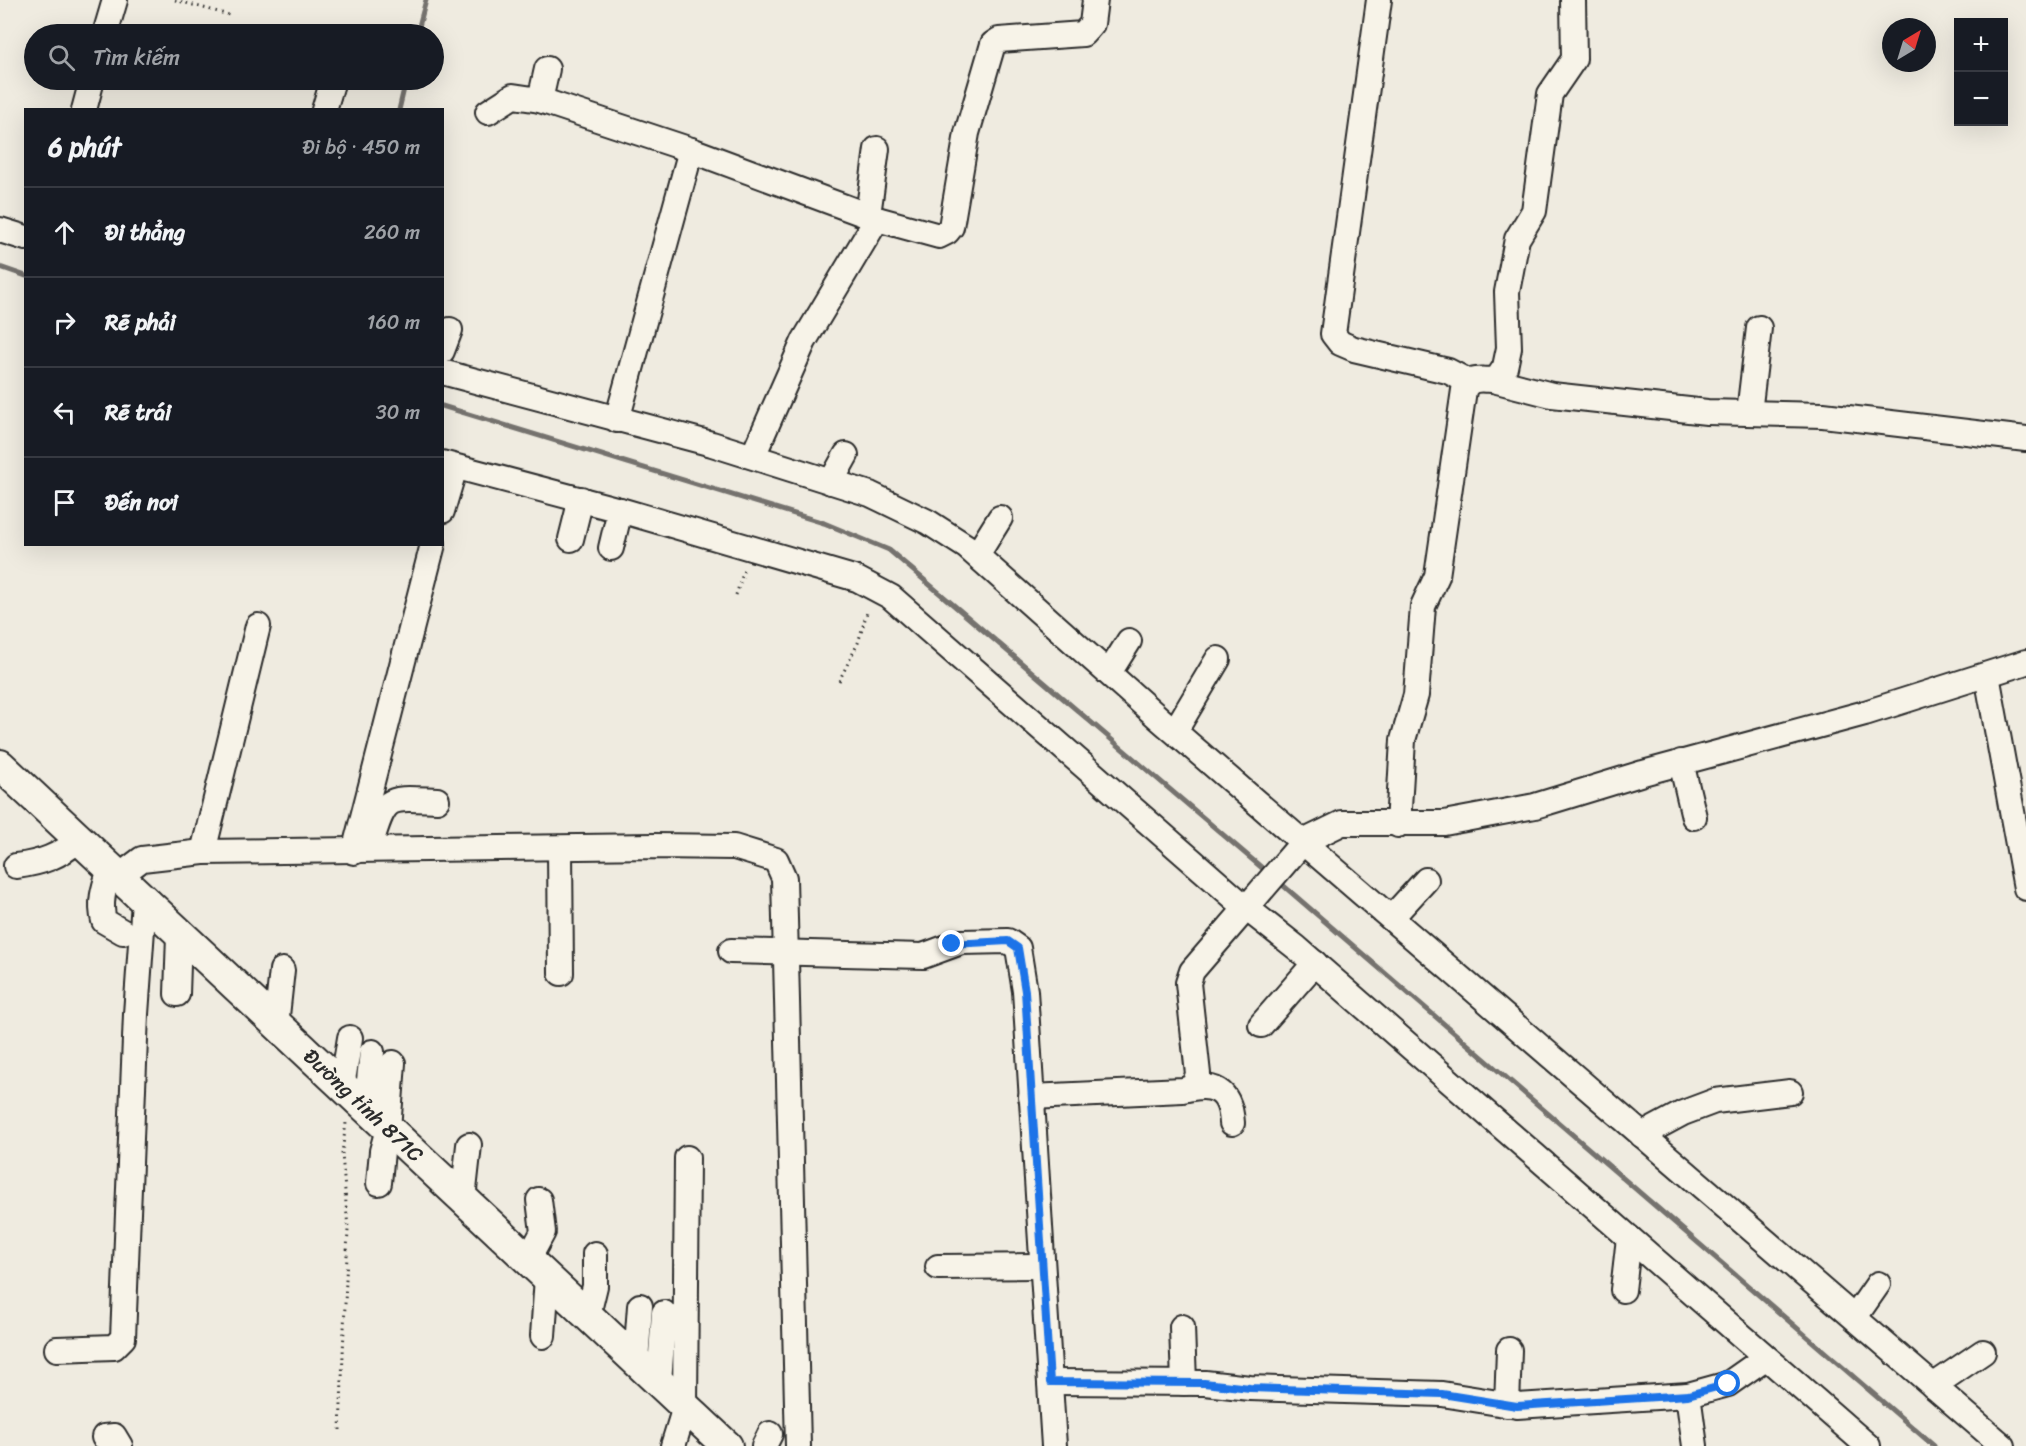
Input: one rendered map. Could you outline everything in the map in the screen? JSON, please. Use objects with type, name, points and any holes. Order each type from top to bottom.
[{"type":"main road","name":"Đường tỉnh 871C","points":[[0,765],[179,935],[728,1446]]},
{"type":"street","points":[[108,24],[115,0]]},
{"type":"street","points":[[488,112],[513,96],[540,100],[691,150],[873,217],[930,236],[939,236],[951,227],[967,133],[993,44],[999,40],[1083,33],[1092,24],[1095,0]]},
{"type":"street","points":[[1379,0],[1333,334],[1340,344],[1354,349],[1448,371],[1469,382]]},
{"type":"street","points":[[1493,380],[1500,375],[1507,361],[1509,336],[1507,292],[1517,239],[1534,210],[1550,94],[1574,59],[1573,0]]},
{"type":"street","points":[[540,100],[548,69]]},
{"type":"street","points":[[85,108],[89,90]]},
{"type":"street","points":[[325,108],[330,90]]},
{"type":"street","points":[[753,456],[804,341],[873,217],[877,149]]},
{"type":"street","points":[[617,420],[691,150]]},
{"type":"street","points":[[0,230],[24,237]]},
{"type":"street","points":[[1749,413],[1759,328]]},
{"type":"street","points":[[444,373],[753,456],[870,494],[928,522],[977,555],[1301,845],[1392,917],[2002,1445]]},
{"type":"street","points":[[1398,825],[1403,740],[1416,695],[1424,606],[1437,576],[1464,390],[1469,382],[1475,379],[1493,380],[1552,395],[1707,412],[1823,415],[2026,439]]},
{"type":"street","points":[[831,482],[846,455]]},
{"type":"street","points":[[444,498],[449,465],[620,510],[874,587],[905,609],[1248,904],[1868,1446]]},
{"type":"street","points":[[571,539],[581,500]]},
{"type":"street","points":[[611,548],[620,510]]},
{"type":"street","points":[[977,555],[1000,518]]},
{"type":"street","points":[[362,852],[433,546]]},
{"type":"street","points":[[203,852],[258,626]]},
{"type":"street","points":[[1109,673],[1129,641]]},
{"type":"street","points":[[1175,731],[1218,659]]},
{"type":"street","points":[[1194,1085],[1198,1074],[1189,977],[1197,963],[1301,845],[1342,823],[1398,825],[1485,817],[1535,806],[1681,762],[1865,713],[2026,662]]},
{"type":"street","points":[[1987,675],[2026,888]]},
{"type":"street","points":[[1681,762],[1694,818]]},
{"type":"street","points":[[362,852],[386,804],[395,798],[437,800]]},
{"type":"street","points":[[16,866],[34,864],[60,856],[79,840]]},
{"type":"street","points":[[123,932],[104,921],[102,912],[101,898],[114,873],[142,859],[203,852],[723,847],[776,860],[784,878],[787,951],[798,1446]]},
{"type":"street","points":[[560,848],[561,973]]},
{"type":"street","points":[[1392,917],[1426,880]]},
{"type":"street","points":[[57,1349],[114,1347],[123,1338],[135,1026],[144,901]]},
{"type":"street","points":[[177,994],[179,935]]},
{"type":"street","points":[[731,951],[923,956],[961,942],[1008,941],[1018,948],[1025,991],[1054,1446]]},
{"type":"street","points":[[1261,1024],[1315,963]]},
{"type":"street","points":[[276,1025],[282,970]]},
{"type":"street","points":[[350,1038],[353,1096]]},
{"type":"street","points":[[353,1096],[383,1058],[388,1129],[382,1150],[380,1184]]},
{"type":"street","points":[[1031,1097],[1183,1090],[1194,1085],[1214,1087],[1222,1092],[1231,1110],[1232,1123]]},
{"type":"street","points":[[1642,1135],[1683,1113],[1715,1101],[1790,1092]]},
{"type":"street","points":[[463,1199],[469,1145]]},
{"type":"street","points":[[674,1446],[685,1407],[687,1158]]},
{"type":"street","points":[[539,1200],[543,1232],[538,1269],[543,1336]]},
{"type":"street","points":[[1623,1290],[1629,1238]]},
{"type":"street","points":[[588,1316],[595,1286],[595,1254]]},
{"type":"street","points":[[938,1267],[1042,1266]]},
{"type":"street","points":[[1855,1317],[1878,1284]]},
{"type":"street","points":[[636,1360],[640,1306]]},
{"type":"street","points":[[659,1382],[664,1313]]},
{"type":"street","points":[[1182,1327],[1184,1383]]},
{"type":"street","points":[[1507,1405],[1509,1350]]},
{"type":"street","points":[[1933,1386],[1983,1352]]},
{"type":"street","points":[[1050,1382],[1184,1383],[1250,1388],[1442,1394],[1507,1405],[1688,1395],[1728,1384],[1765,1358]]},
{"type":"street","points":[[1688,1395],[1695,1446]]},
{"type":"path","points":[[175,0],[229,15]]},
{"type":"path","points":[[736,595],[751,548]]},
{"type":"path","points":[[839,681],[858,643],[874,587]]},
{"type":"path","points":[[340,1430],[348,1229],[342,1153],[353,1096]]},
{"type":"waterway","points":[[420,24],[426,0]]},
{"type":"waterway","points":[[399,108],[404,90]]},
{"type":"waterway","points":[[0,267],[24,275]]},
{"type":"waterway","points":[[444,407],[824,523],[889,550],[1268,873]]},
{"type":"waterway","points":[[1278,881],[1934,1446]]},
{"type":"route","points":[[952,944],[1008,941],[1018,948],[1025,991],[1050,1382],[1204,1383],[1250,1388],[1442,1394],[1517,1406],[1688,1395],[1728,1384]]}]
